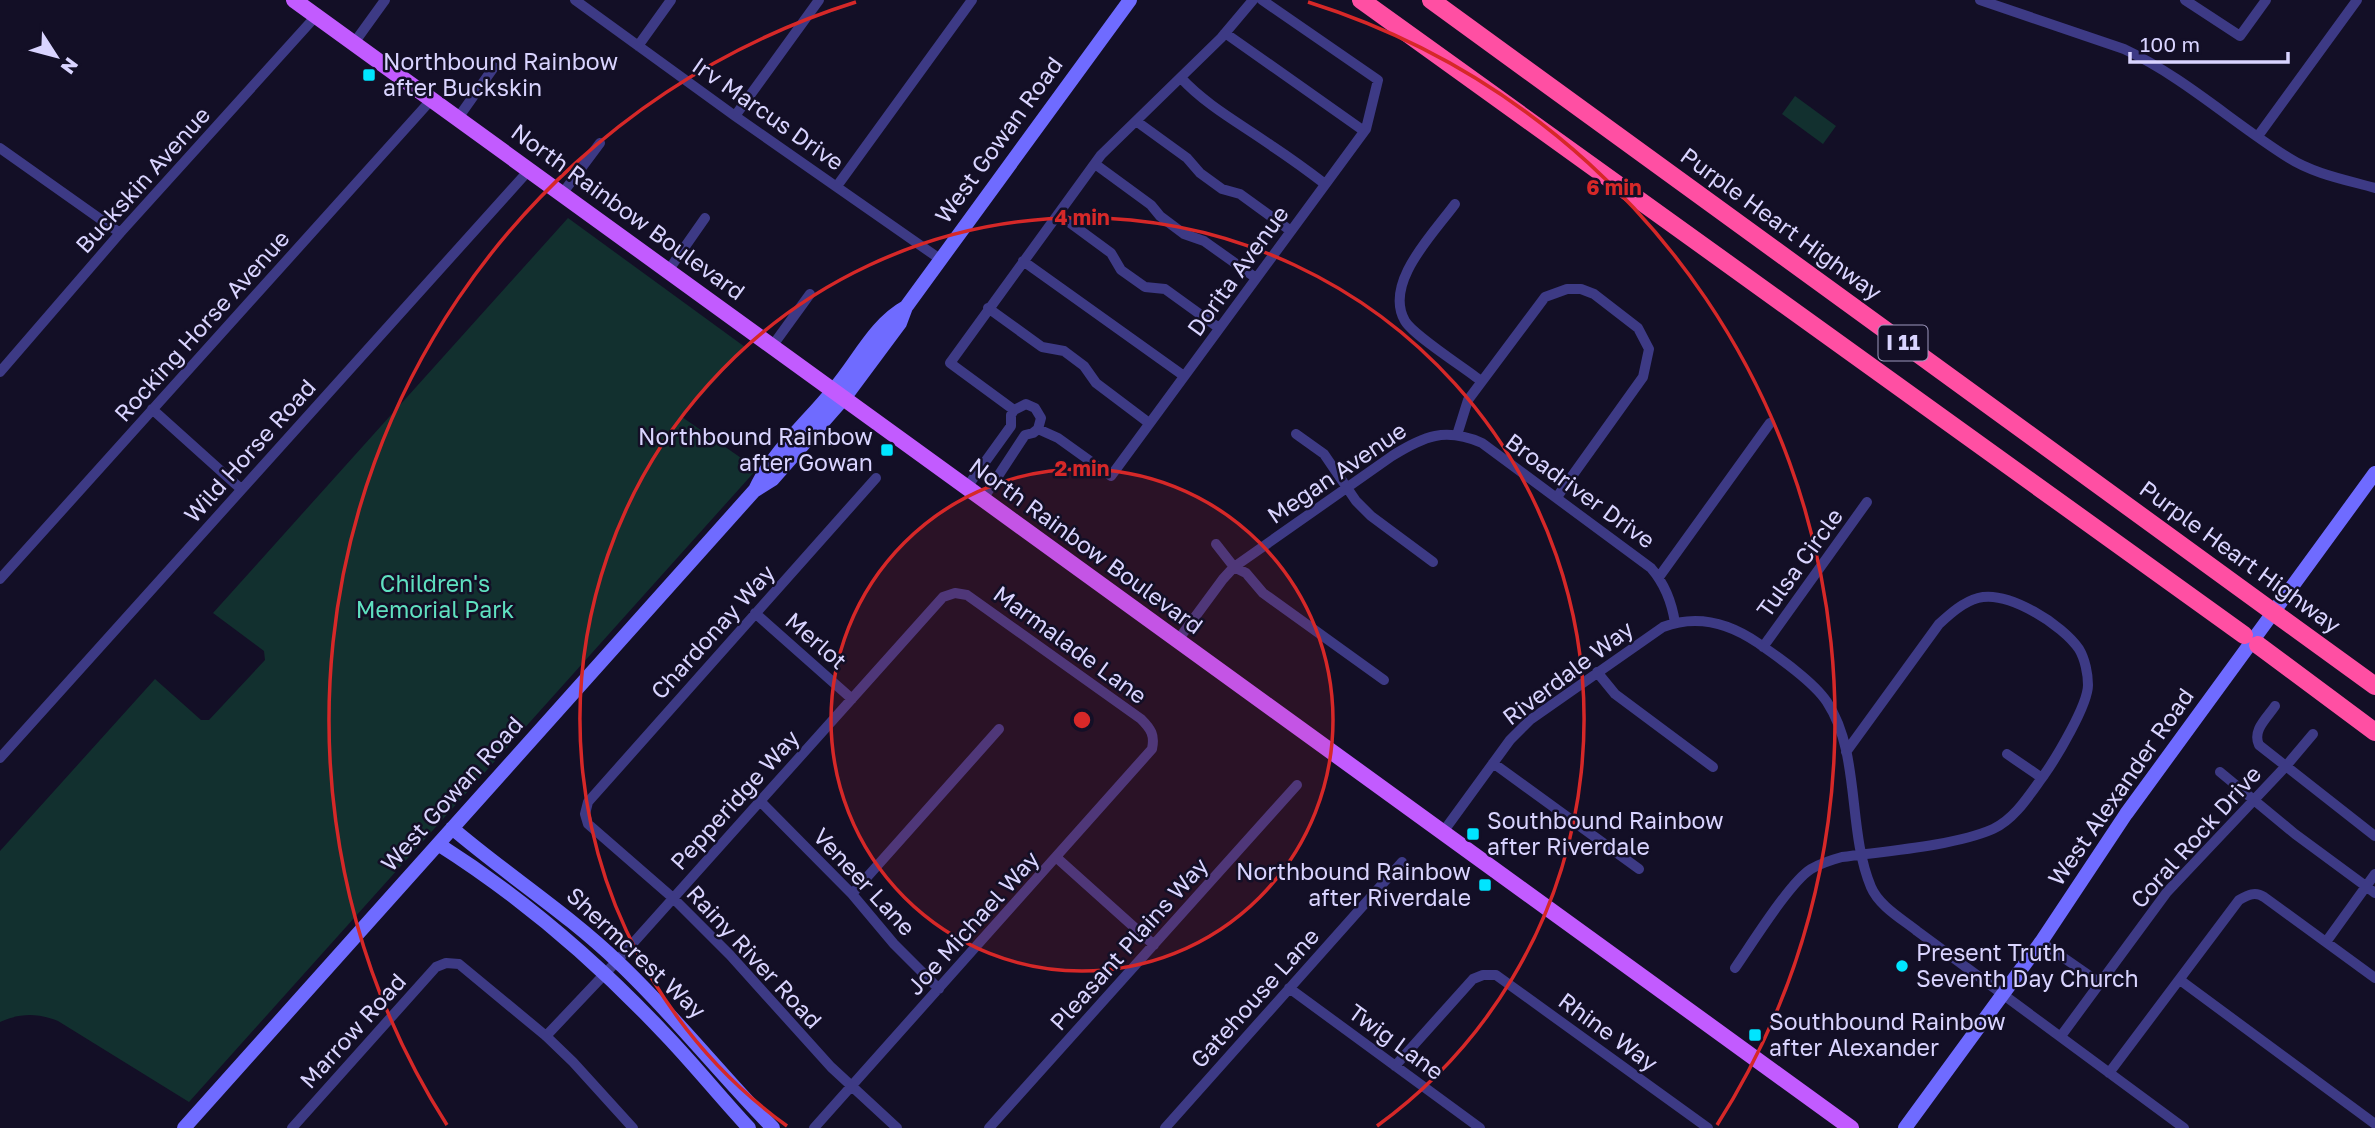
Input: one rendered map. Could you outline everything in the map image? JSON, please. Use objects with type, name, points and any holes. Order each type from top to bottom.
[{"type":"highway","name":"I 11","points":[[1362,0],[2375,732]]},
{"type":"highway","name":"Purple Heart Highway","points":[[1431,0],[2375,686]]},
{"type":"main road","name":"North Rainbow Boulevard","points":[[295,0],[1852,1128]]},
{"type":"street","points":[[354,43],[385,0]]},
{"type":"street","name":"Irv Marcus Drive","points":[[575,0],[940,260]]},
{"type":"street","points":[[638,46],[671,0]]},
{"type":"street","points":[[735,116],[819,0]]},
{"type":"street","points":[[837,186],[972,0]]},
{"type":"street","name":"West Gowan Road","points":[[184,1128],[754,491],[773,479],[840,393],[900,323],[906,307],[1130,0]]},
{"type":"street","points":[[1014,410],[950,363],[1095,164],[1225,33],[1253,0]]},
{"type":"street","name":"Dorita Avenue","points":[[1038,429],[1058,438],[1111,476],[1364,131],[1378,80],[1262,0]]},
{"type":"street","points":[[1980,0],[2124,49],[2147,60],[2291,160],[2334,177],[2375,188]]},
{"type":"street","points":[[2185,0],[2240,36],[2266,0]]},
{"type":"street","points":[[2258,136],[2357,0]]},
{"type":"street","name":"Buckskin Avenue","points":[[0,372],[316,16]]},
{"type":"street","points":[[1225,33],[1364,131]]},
{"type":"street","points":[[458,118],[494,67]]},
{"type":"street","points":[[1181,78],[1193,91],[1220,111],[1325,184]]},
{"type":"street","name":"Rocking Horse Avenue","points":[[0,579],[432,99]]},
{"type":"street","points":[[1136,121],[1222,189],[1240,194],[1291,231]]},
{"type":"street","points":[[562,194],[600,143]]},
{"type":"street","points":[[0,148],[121,233]]},
{"type":"street","points":[[1095,164],[1151,205],[1160,216],[1184,234],[1204,241],[1256,278]]},
{"type":"street","name":"Wild Horse Road","points":[[0,758],[530,169]]},
{"type":"street","points":[[1455,204],[1401,282],[1400,309],[1411,328],[1481,381]]},
{"type":"street","points":[[1058,214],[1111,253],[1121,270],[1145,287],[1165,289],[1219,328]]},
{"type":"street","points":[[668,271],[705,218]]},
{"type":"street","points":[[1023,261],[1184,376]]},
{"type":"street","points":[[1457,435],[1468,400],[1545,297],[1567,289],[1581,289],[1594,294],[1638,328],[1648,349],[1643,377],[1557,498]]},
{"type":"street","points":[[773,345],[810,294]]},
{"type":"street","points":[[988,308],[1042,347],[1064,351],[1084,366],[1096,383],[1149,423]]},
{"type":"street","points":[[967,487],[1011,426],[1014,410],[1022,405],[1035,408],[1041,418],[1038,429],[1025,435],[983,499]]},
{"type":"street","points":[[152,409],[241,489]]},
{"type":"street","points":[[1659,577],[1770,423]]},
{"type":"street","points":[[1296,434],[1324,454],[1356,501],[1371,516],[1433,562]]},
{"type":"street","name":"Broadriver Drive","points":[[1457,435],[1482,443],[1651,568],[1659,577],[1675,623]]},
{"type":"street","name":"Megan Avenue","points":[[1178,640],[1234,567],[1416,441],[1428,436],[1457,435]]},
{"type":"street","name":"West Alexander Road","points":[[1905,1128],[2041,942],[2126,814],[2375,473]]},
{"type":"street","name":"Chardonay Way","points":[[585,814],[588,802],[876,478]]},
{"type":"street","name":"Tulsa Circle","points":[[1763,647],[1867,502]]},
{"type":"street","points":[[1216,544],[1234,567],[1246,573],[1263,593],[1384,680]]},
{"type":"street","name":"Pepperidge Way","points":[[546,1036],[617,961],[943,597],[955,593]]},
{"type":"street","name":"Marmalade Lane","points":[[955,593],[967,595],[1141,719],[1151,729],[1154,739]]},
{"type":"street","points":[[1735,968],[1809,870],[1826,861],[1962,839],[1995,828],[2013,815],[2053,762],[2086,698],[2088,684],[2085,665],[2078,649],[2063,633],[2030,610],[2015,601],[1979,598],[1954,610],[1939,624],[1846,752]]},
{"type":"street","name":"Merlot","points":[[755,613],[852,699]]},
{"type":"street","points":[[1675,623],[1711,621],[1738,629],[1795,671],[1826,700],[1840,727],[1846,752],[1861,855],[1872,890],[1889,909],[2184,1128]]},
{"type":"street","name":"Riverdale Way","points":[[1443,832],[1510,740],[1530,720],[1663,627],[1675,623]]},
{"type":"street","points":[[1597,672],[1615,694],[1713,767]]},
{"type":"street","points":[[2275,706],[2258,730],[2256,738],[2259,745],[2375,836]]},
{"type":"street","points":[[852,894],[999,729]]},
{"type":"street","name":"Coral Rock Drive","points":[[2061,1036],[2167,892],[2313,734]]},
{"type":"street","name":"Joe Michael Way","points":[[814,1128],[1057,858],[1152,749],[1154,739]]},
{"type":"street","points":[[2007,754],[2042,778]]},
{"type":"street","points":[[1493,763],[1639,869]]},
{"type":"street","points":[[2220,772],[2370,889]]},
{"type":"street","name":"Pleasant Plains Way","points":[[989,1128],[1297,785]]},
{"type":"street","name":"Veneer Lane","points":[[760,801],[852,894],[894,944],[939,989]]},
{"type":"street","name":"Rainy River Road","points":[[585,814],[588,824],[673,898],[730,955],[831,1068],[897,1128]]},
{"type":"street","name":"Shermcrest Way","points":[[452,828],[567,916],[617,961],[698,1044],[773,1128]]},
{"type":"street","name":"Shermcrest Way","points":[[438,844],[517,900],[605,974],[664,1033],[749,1128]]},
{"type":"street","points":[[1057,858],[1154,945]]},
{"type":"street","name":"Gatehouse Lane","points":[[1165,1128],[1402,862]]},
{"type":"street","points":[[2326,942],[2370,889],[2375,874]]},
{"type":"street","points":[[2109,1073],[2239,900],[2249,894],[2264,897],[2375,978]]},
{"type":"street","points":[[2041,942],[2100,983]]},
{"type":"street","name":"Marrow Road","points":[[292,1128],[436,967],[446,963],[459,964],[546,1036]]},
{"type":"street","name":"Rhine Way","points":[[1395,1066],[1473,979],[1483,975],[1496,975],[1708,1128]]},
{"type":"street","points":[[2180,980],[2375,1124]]},
{"type":"street","name":"Twig Lane","points":[[1289,988],[1480,1128]]},
{"type":"street","points":[[546,1036],[633,1128]]},
{"type":"street","points":[[618,1128],[626,1119]]},
{"type":"street","points":[[1687,1128],[1695,1119]]},
{"type":"green space","points":[[1795,96],[1836,126],[1823,144],[1782,114]]},
{"type":"green space","name":"Children's Memorial Park","points":[[568,218],[745,347],[682,417],[757,469],[189,1102],[58,1021],[29,1015],[0,1022],[0,851],[155,679],[201,720],[209,720],[265,660],[264,651],[213,613]]},
{"type":"place","name":"Northbound Rainbow after Buckskin","points":[[369,75]]},
{"type":"place","name":"Northbound Rainbow after Gowan","points":[[887,450]]},
{"type":"place","name":"Southbound Rainbow after Riverdale","points":[[1473,834]]},
{"type":"place","name":"Northbound Rainbow after Riverdale","points":[[1485,885]]},
{"type":"place","name":"Present Truth Seventh Day Church","points":[[1902,966]]},
{"type":"place","name":"Southbound Rainbow after Alexander","points":[[1755,1035]]}]
